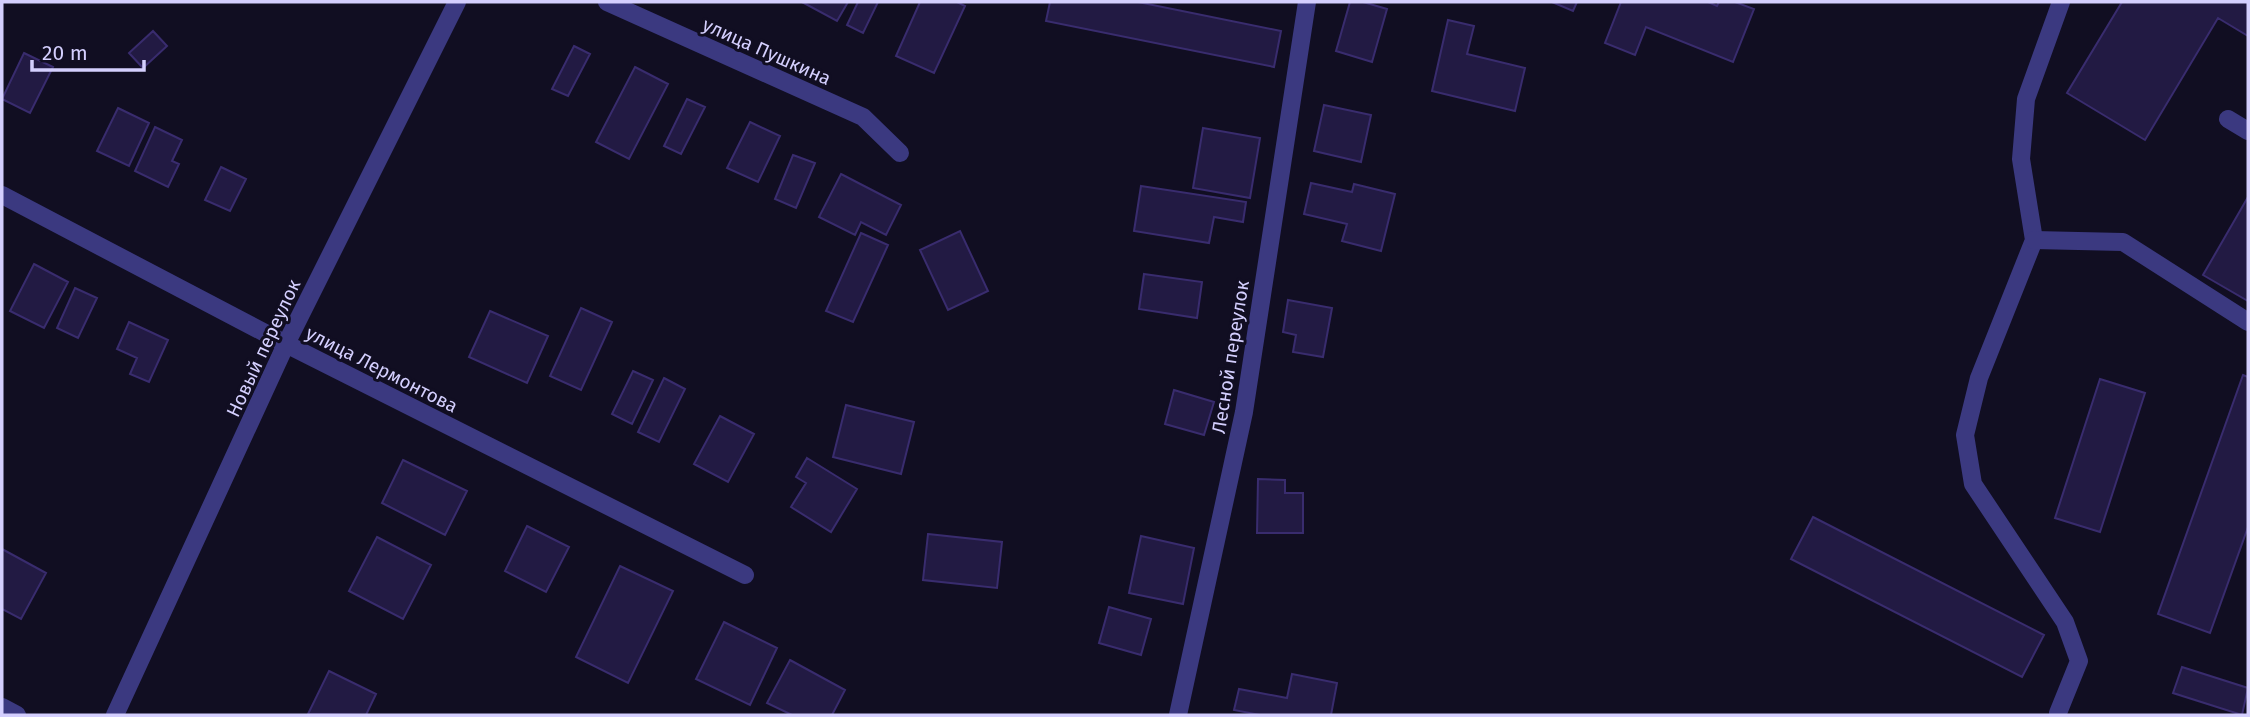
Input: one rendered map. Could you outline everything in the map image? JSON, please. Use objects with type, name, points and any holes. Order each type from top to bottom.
[{"type":"street","name":"Новый переулок","points":[[115,715],[286,344],[457,2]]},
{"type":"street","name":"улица Пушкина","points":[[607,2],[863,117],[900,153]]},
{"type":"street","name":"Лесной переулок","points":[[1178,715],[1244,412],[1307,2]]},
{"type":"street","points":[[2058,713],[2079,662],[2065,622],[1973,484],[1965,435],[1979,378],[2034,240],[2021,159],[2026,99],[2061,2]]},
{"type":"street","points":[[2228,119],[2248,131]]},
{"type":"street","name":"улица Лермонтова","points":[[2,195],[286,344],[745,575]]},
{"type":"street","points":[[2034,240],[2123,242],[2248,322]]},
{"type":"street","points":[[2,707],[17,715]]},
{"type":"building","points":[[802,2],[848,2],[837,21]]},
{"type":"building","points":[[858,2],[878,2],[863,33],[847,25]]},
{"type":"building","points":[[920,2],[957,2],[965,6],[934,73],[896,56]]},
{"type":"building","points":[[1050,2],[1138,2],[1281,31],[1274,67],[1046,21]]},
{"type":"building","points":[[1350,2],[1363,2],[1387,9],[1372,62],[1336,51]]},
{"type":"building","points":[[1552,2],[1577,2],[1573,11]]},
{"type":"building","points":[[1621,2],[1708,2],[1717,6],[1719,2],[1735,2],[1754,9],[1733,62],[1646,27],[1635,55],[1605,43]]},
{"type":"building","points":[[2122,2],[2248,2],[2248,36],[2218,18],[2145,140],[2067,93]]},
{"type":"building","points":[[1448,20],[1474,26],[1467,54],[1525,68],[1515,111],[1432,91]]},
{"type":"building","points":[[153,31],[167,46],[143,68],[129,53]]},
{"type":"building","points":[[574,46],[590,54],[568,96],[552,89]]},
{"type":"building","points":[[24,53],[53,67],[30,113],[2,99]]},
{"type":"building","points":[[635,67],[668,84],[629,159],[596,142]]},
{"type":"building","points":[[687,99],[705,107],[681,154],[664,146]]},
{"type":"building","points":[[1324,105],[1371,115],[1361,162],[1314,151]]},
{"type":"building","points":[[118,108],[149,123],[129,166],[97,151]]},
{"type":"building","points":[[750,122],[780,136],[758,182],[727,168]]},
{"type":"building","points":[[155,127],[182,140],[172,161],[179,164],[168,187],[135,171]]},
{"type":"building","points":[[1203,128],[1260,138],[1250,198],[1193,188]]},
{"type":"building","points":[[793,155],[815,163],[796,208],[775,199]]},
{"type":"building","points":[[221,167],[246,179],[230,211],[205,200]]},
{"type":"building","points":[[841,174],[901,205],[886,235],[861,222],[855,235],[819,217]]},
{"type":"building","points":[[1311,183],[1352,192],[1354,184],[1395,194],[1381,251],[1342,241],[1347,224],[1304,214]]},
{"type":"building","points":[[1141,186],[1246,202],[1243,222],[1214,217],[1209,243],[1134,231]]},
{"type":"building","points":[[2248,197],[2248,301],[2203,275]]},
{"type":"building","points":[[960,231],[988,291],[948,310],[920,250]]},
{"type":"building","points":[[861,233],[888,245],[853,322],[826,311]]},
{"type":"building","points":[[34,264],[68,282],[44,328],[10,311]]},
{"type":"building","points":[[1144,274],[1202,282],[1197,318],[1139,309]]},
{"type":"building","points":[[75,288],[97,298],[78,338],[57,328]]},
{"type":"building","points":[[1288,300],[1332,308],[1323,357],[1293,352],[1296,335],[1283,332]]},
{"type":"building","points":[[581,308],[612,322],[581,390],[550,376]]},
{"type":"building","points":[[490,311],[548,336],[527,383],[469,357]]},
{"type":"building","points":[[129,322],[168,340],[149,382],[130,374],[137,358],[117,349]]},
{"type":"building","points":[[633,371],[653,380],[632,424],[612,414]]},
{"type":"building","points":[[2243,375],[2248,377],[2248,527],[2210,633],[2158,614]]},
{"type":"building","points":[[664,378],[685,389],[659,442],[638,432]]},
{"type":"building","points":[[2100,379],[2145,393],[2100,532],[2055,518]]},
{"type":"building","points":[[1174,390],[1214,402],[1204,435],[1165,424]]},
{"type":"building","points":[[846,405],[914,422],[901,474],[833,457]]},
{"type":"building","points":[[720,416],[754,434],[728,482],[694,464]]},
{"type":"building","points":[[807,458],[857,489],[831,532],[791,507],[806,483],[796,477]]},
{"type":"building","points":[[403,460],[467,491],[445,535],[382,503]]},
{"type":"building","points":[[1258,479],[1285,480],[1285,493],[1303,493],[1303,533],[1257,533]]},
{"type":"building","points":[[1813,517],[2044,635],[2022,677],[1791,559]]},
{"type":"building","points":[[527,526],[569,547],[546,592],[505,571]]},
{"type":"building","points":[[928,534],[1002,542],[997,588],[923,580]]},
{"type":"building","points":[[1141,536],[1194,548],[1183,604],[1129,593]]},
{"type":"building","points":[[377,537],[431,565],[403,619],[349,591]]},
{"type":"building","points":[[2,549],[46,573],[21,619],[2,609]]},
{"type":"building","points":[[620,566],[673,591],[628,683],[576,657]]},
{"type":"building","points":[[1109,607],[1151,619],[1141,655],[1099,643]]},
{"type":"building","points":[[724,622],[777,648],[750,705],[696,679]]},
{"type":"building","points":[[790,660],[845,690],[832,715],[792,715],[767,703]]},
{"type":"building","points":[[2182,667],[2248,688],[2242,715],[2173,693]]},
{"type":"building","points":[[329,671],[376,694],[366,715],[308,714]]},
{"type":"building","points":[[1292,674],[1337,683],[1331,715],[1260,715],[1234,710],[1239,689],[1287,698]]}]
